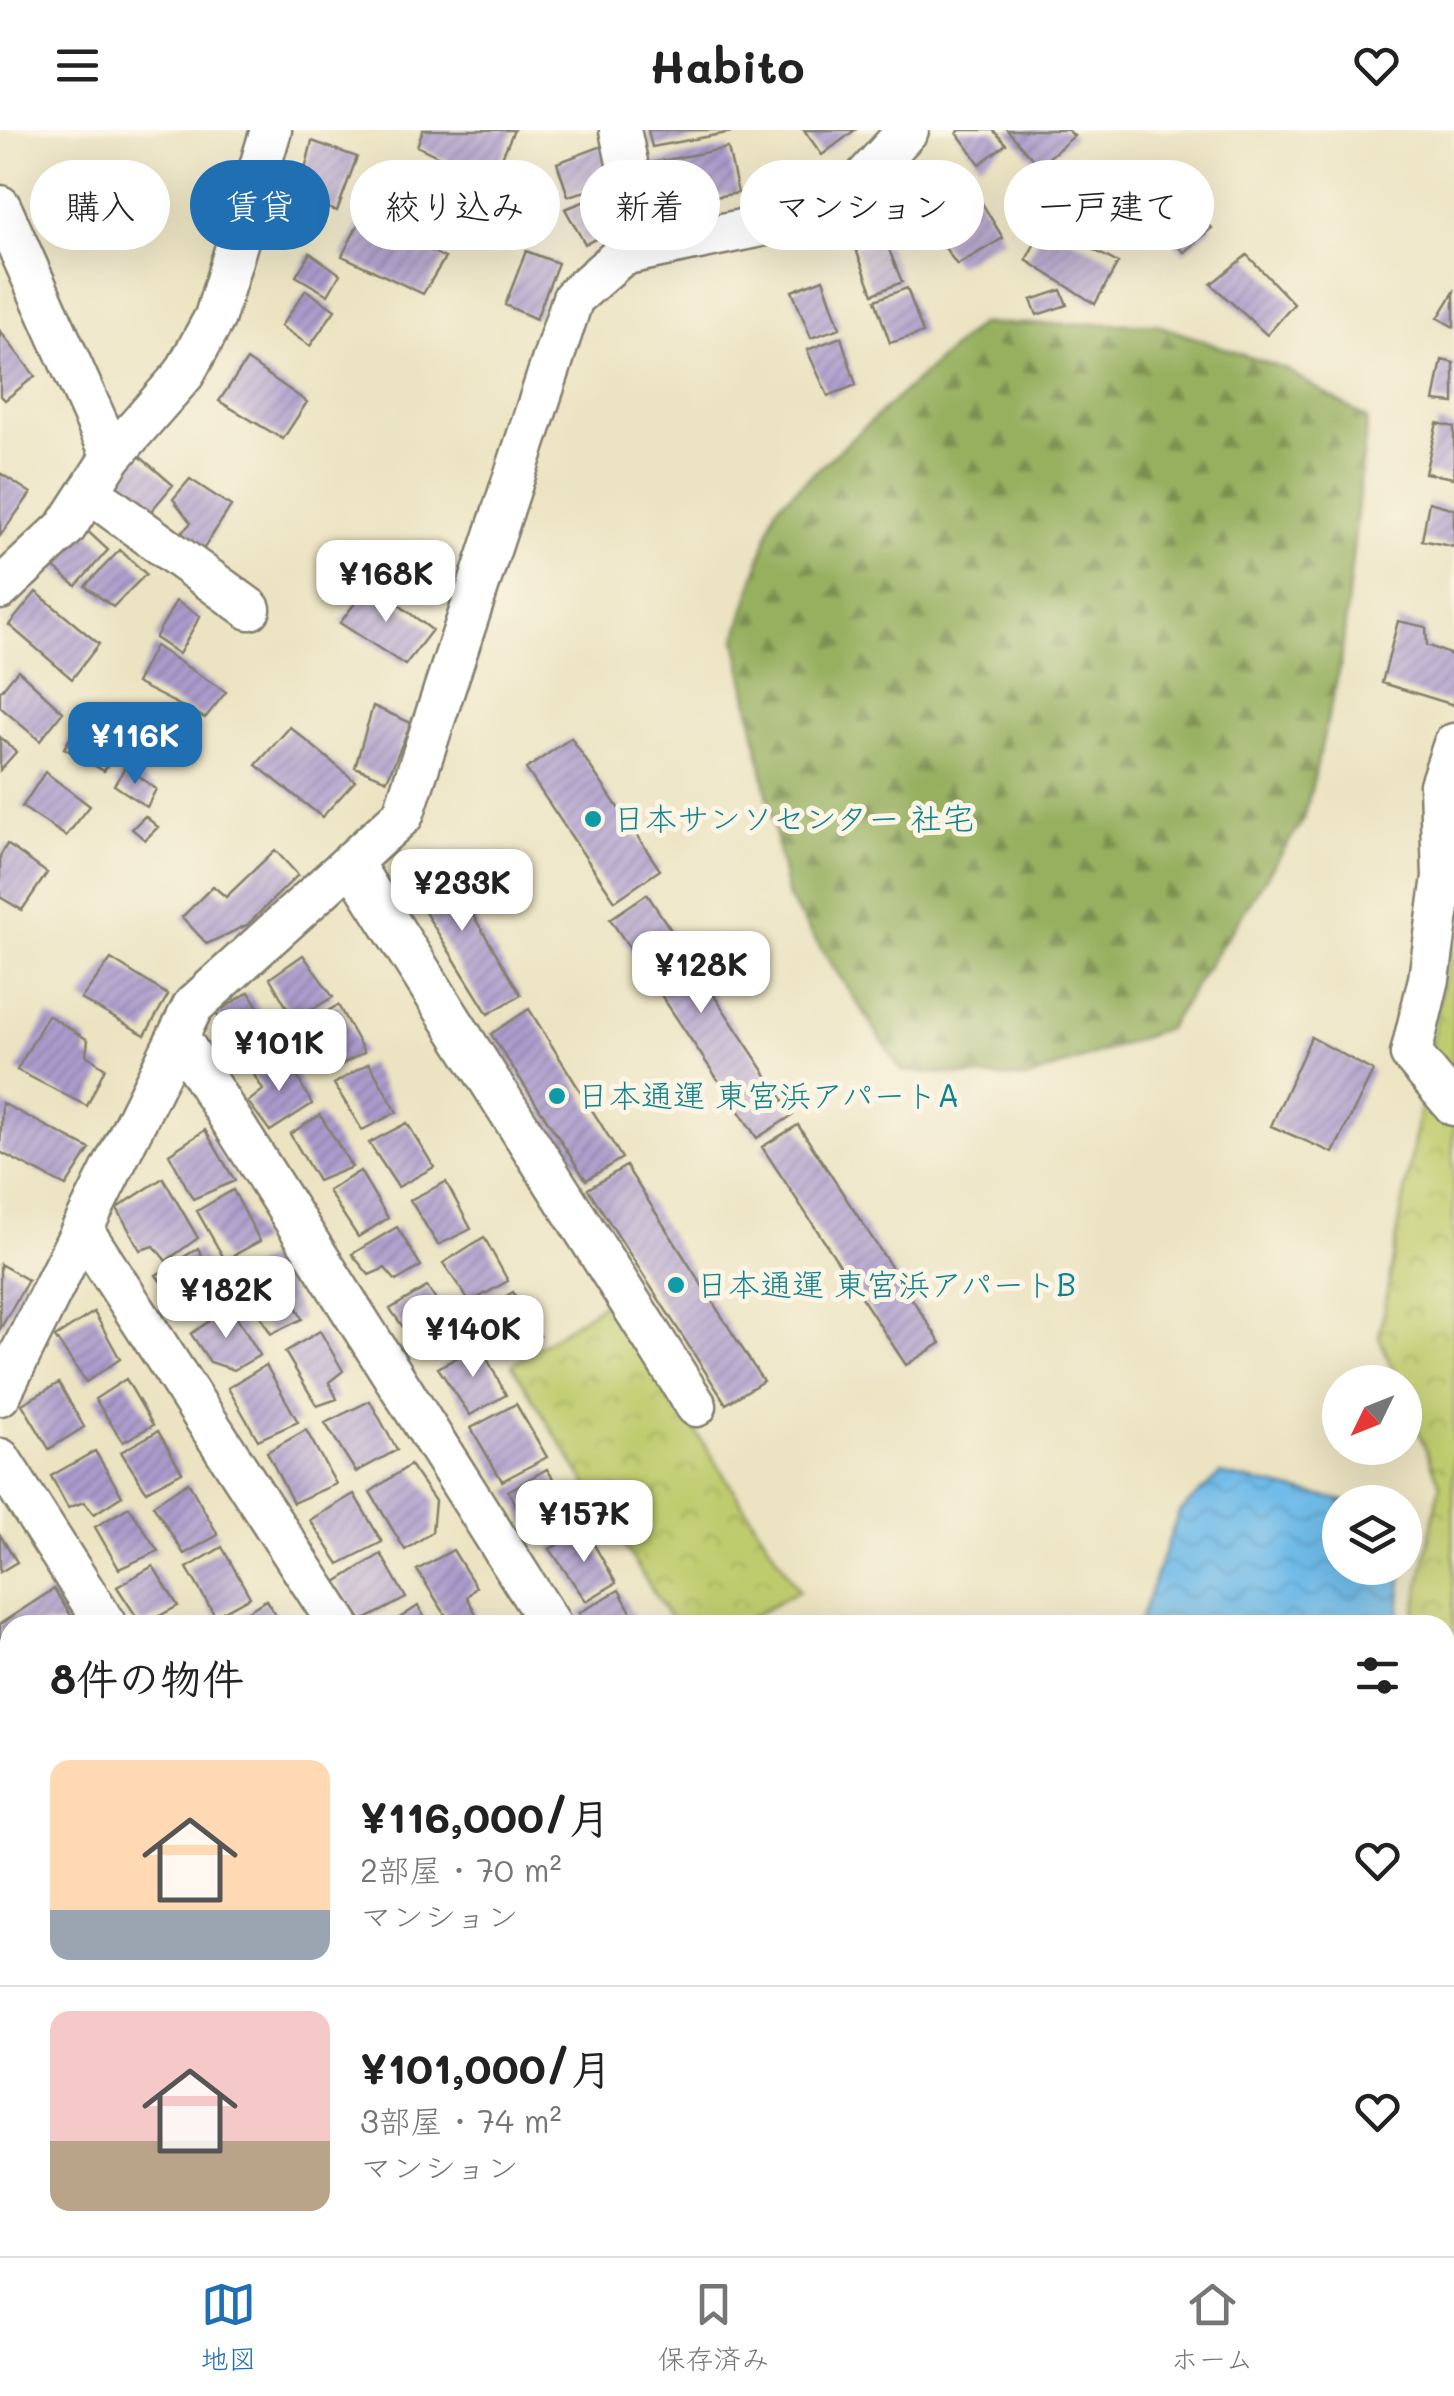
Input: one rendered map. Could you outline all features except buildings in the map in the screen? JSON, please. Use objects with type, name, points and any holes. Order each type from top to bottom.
[{"type":"street","points":[[0,589],[66,527],[112,456],[184,374],[215,317],[271,130]]},
{"type":"street","points":[[620,130],[626,160]]},
{"type":"street","points":[[720,234],[794,219],[850,195],[908,130]]},
{"type":"street","points":[[0,206],[112,456]]},
{"type":"street","points":[[0,1394],[193,1006],[403,814],[573,298],[622,255],[646,250]]},
{"type":"street","points":[[89,492],[250,608]]},
{"type":"street","points":[[1454,744],[1440,784],[1443,877],[1429,979],[1411,1054],[1454,1105]]},
{"type":"street","points":[[350,862],[696,1406]]},
{"type":"street","points":[[178,1036],[544,1615]]},
{"type":"street","points":[[82,1228],[332,1615]]},
{"type":"street","points":[[0,1459],[100,1615]]},
{"type":"green space","points":[[979,324],[1155,324],[1287,370],[1367,419],[1341,662],[1304,819],[1167,1029],[1025,1079],[902,1071],[788,898],[736,639],[776,507]]},
{"type":"green space","points":[[1454,919],[1454,1615],[1414,1615],[1440,1484],[1422,1440],[1422,1365],[1391,1365],[1379,1337]]},
{"type":"green space","points":[[610,1299],[799,1591],[755,1615],[668,1615],[512,1365]]},
{"type":"water","points":[[1220,1474],[1322,1496],[1322,1585],[1402,1585],[1399,1615],[1142,1615],[1179,1512]]},
{"type":"place","name":"日本サンソセンター 社宅","points":[[593,819]]},
{"type":"place","name":"日本通運 東宮浜アパートA","points":[[557,1096]]},
{"type":"place","name":"日本通運 東宮浜アパートB","points":[[676,1285]]}]
